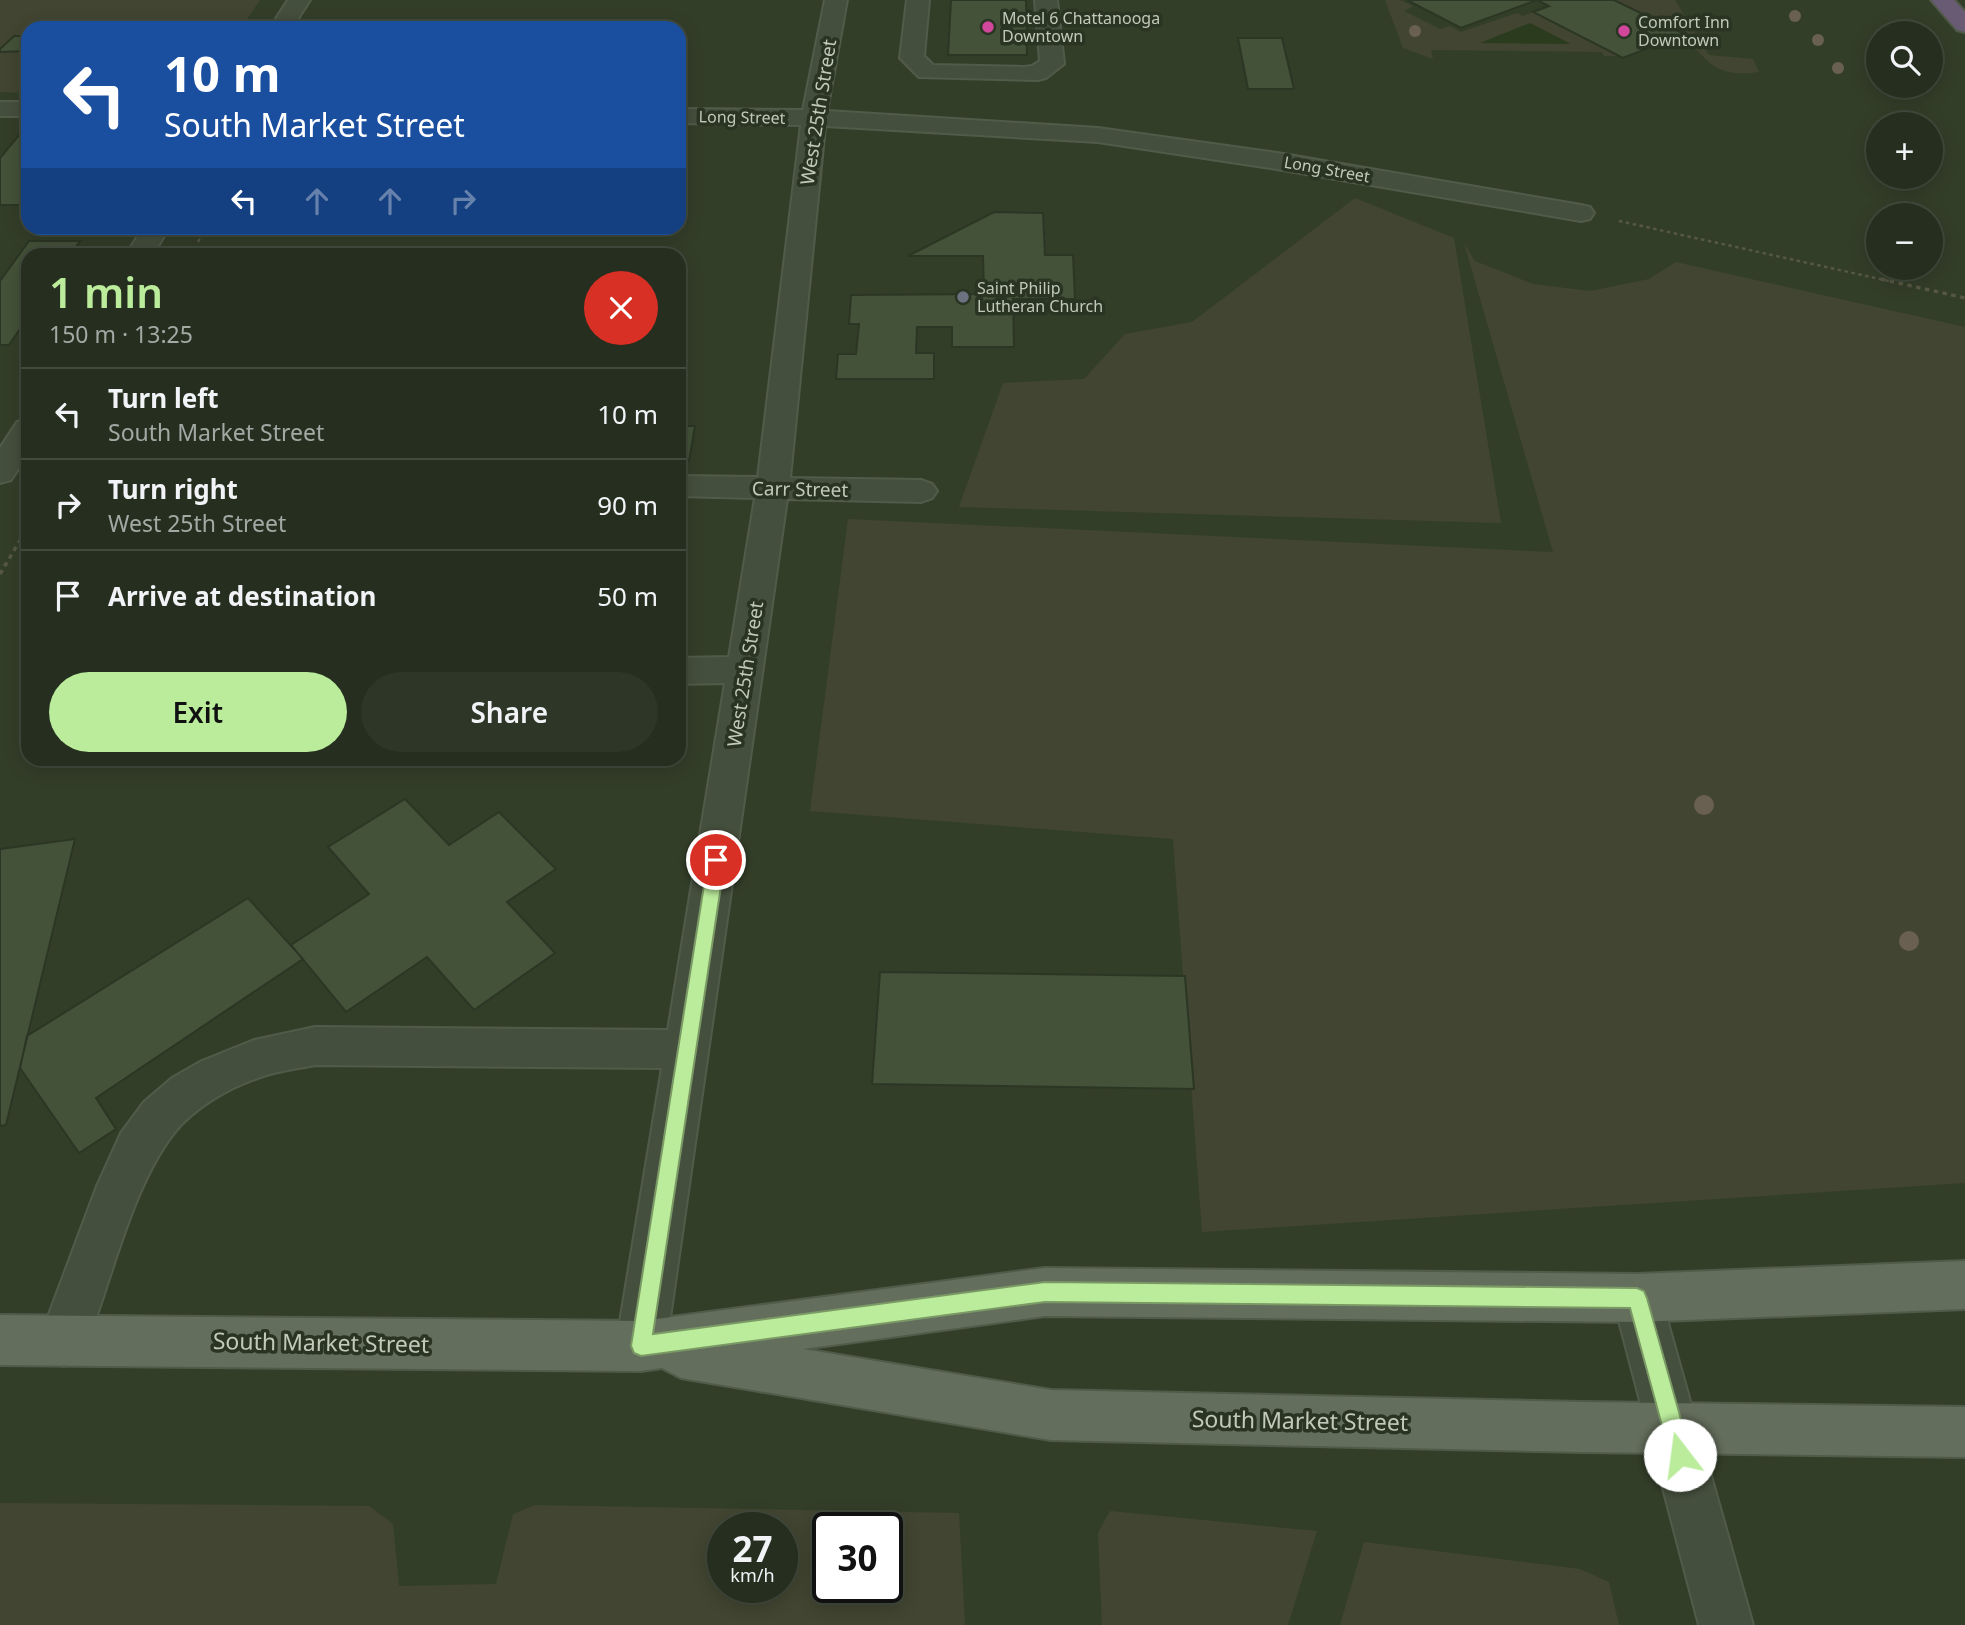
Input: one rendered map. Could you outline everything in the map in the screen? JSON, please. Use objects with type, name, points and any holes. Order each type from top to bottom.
[{"type":"highway","points":[[1942,0],[1965,25]]},
{"type":"main road","name":"South Market Street","points":[[0,1340],[641,1346],[1045,1292],[1637,1298],[1965,1285]]},
{"type":"main road","name":"South Market Street","points":[[641,1346],[1051,1415],[1673,1429],[1965,1432]]},
{"type":"street","points":[[286,21],[299,0]]},
{"type":"street","name":"West 25th Street","points":[[641,1346],[773,488],[814,118],[836,0]]},
{"type":"street","points":[[918,0],[912,58],[927,72],[1024,74],[1038,73],[1052,64],[1046,0]]},
{"type":"street","points":[[0,109],[21,109]]},
{"type":"street","name":"Long Street","points":[[686,116],[814,118],[1098,135],[1277,161],[1581,213]]},
{"type":"street","points":[[21,440],[0,474],[21,475]]},
{"type":"street","name":"Carr Street","points":[[686,486],[922,491]]},
{"type":"street","points":[[686,671],[746,670]]},
{"type":"street","points":[[64,1341],[120,1186],[137,1148],[160,1116],[188,1092],[218,1075],[254,1059],[315,1046],[687,1049]]},
{"type":"street","points":[[1637,1298],[1726,1625]]},
{"type":"path","points":[[1581,213],[1965,298]]},
{"type":"path","points":[[0,575],[21,539]]},
{"type":"shaded area","points":[[0,0],[260,0],[246,21],[21,21],[21,93],[0,92]]},
{"type":"shaded area","points":[[1385,0],[1400,0],[1413,6],[1404,11],[1440,29],[1450,26],[1461,32],[1517,13],[1523,16],[1533,12],[1620,56],[1604,56],[1602,52],[1431,50],[1433,58],[1430,58],[1403,48]]},
{"type":"shaded area","points":[[1614,0],[1675,0],[1700,42],[1665,42],[1683,34]]},
{"type":"shaded area","points":[[1530,23],[1571,44],[1480,43]]},
{"type":"shaded area","points":[[1694,46],[1704,46],[1709,55],[1753,59],[1759,72],[1738,73],[1722,70],[1708,61]]},
{"type":"shaded area","points":[[1355,198],[1454,238],[1501,523],[959,507],[1003,383],[1084,379],[1125,334],[1192,322]]},
{"type":"shaded area","points":[[1464,243],[1475,261],[1533,284],[1590,291],[1649,279],[1676,262],[1965,327],[1965,1183],[1202,1232],[1173,839],[810,811],[848,519],[1553,552]]},
{"type":"shaded area","points":[[0,1503],[369,1506],[393,1524],[399,1586],[496,1584],[513,1514],[535,1505],[959,1513],[965,1625],[0,1625]]},
{"type":"shaded area","points":[[1110,1511],[1317,1531],[1288,1625],[1102,1625],[1098,1533]]},
{"type":"shaded area","points":[[1364,1542],[1580,1569],[1609,1582],[1619,1625],[1340,1625]]},
{"type":"building","name":"Motel 6 Chattanooga Downtown","points":[[951,0],[1026,0],[1027,55],[948,55]]},
{"type":"building","points":[[1407,0],[1537,0],[1461,28]]},
{"type":"building","name":"Comfort Inn Downtown","points":[[1537,0],[1614,0],[1684,34],[1623,58],[1533,12],[1549,6]]},
{"type":"building","points":[[14,36],[21,36],[21,51],[0,52]]},
{"type":"building","points":[[1238,38],[1282,38],[1294,89],[1248,89]]},
{"type":"building","points":[[21,135],[21,205],[0,205],[0,158]]},
{"type":"building","name":"Saint Philip Lutheran Church","points":[[994,212],[1043,213],[1045,255],[1073,255],[1075,299],[1013,299],[1014,347],[952,347],[952,327],[917,327],[916,353],[934,353],[934,379],[836,379],[838,354],[856,354],[859,324],[849,324],[851,295],[984,294],[983,256],[908,256]]},
{"type":"building","points":[[29,241],[80,241],[75,248],[24,248]]},
{"type":"building","points":[[21,252],[21,327],[9,345],[0,345],[0,281]]},
{"type":"building","points":[[686,426],[695,426],[689,461],[686,461]]},
{"type":"building","points":[[405,799],[449,845],[499,812],[556,869],[507,902],[555,953],[474,1010],[427,957],[346,1012],[291,945],[369,894],[328,847]]},
{"type":"building","points":[[75,839],[6,1125],[0,1126],[0,849]]},
{"type":"building","points":[[248,898],[303,959],[96,1098],[116,1129],[79,1153],[20,1068],[27,1036]]},
{"type":"building","points":[[880,972],[1185,976],[1194,1089],[872,1084]]},
{"type":"place","name":"Motel 6 Chattanooga Downtown","points":[[988,27]]},
{"type":"place","name":"Comfort Inn Downtown","points":[[1624,31]]},
{"type":"place","name":"Saint Philip Lutheran Church","points":[[963,297]]},
{"type":"route","points":[[716,860],[641,1346],[1045,1292],[1637,1298],[1680,1455]]}]
